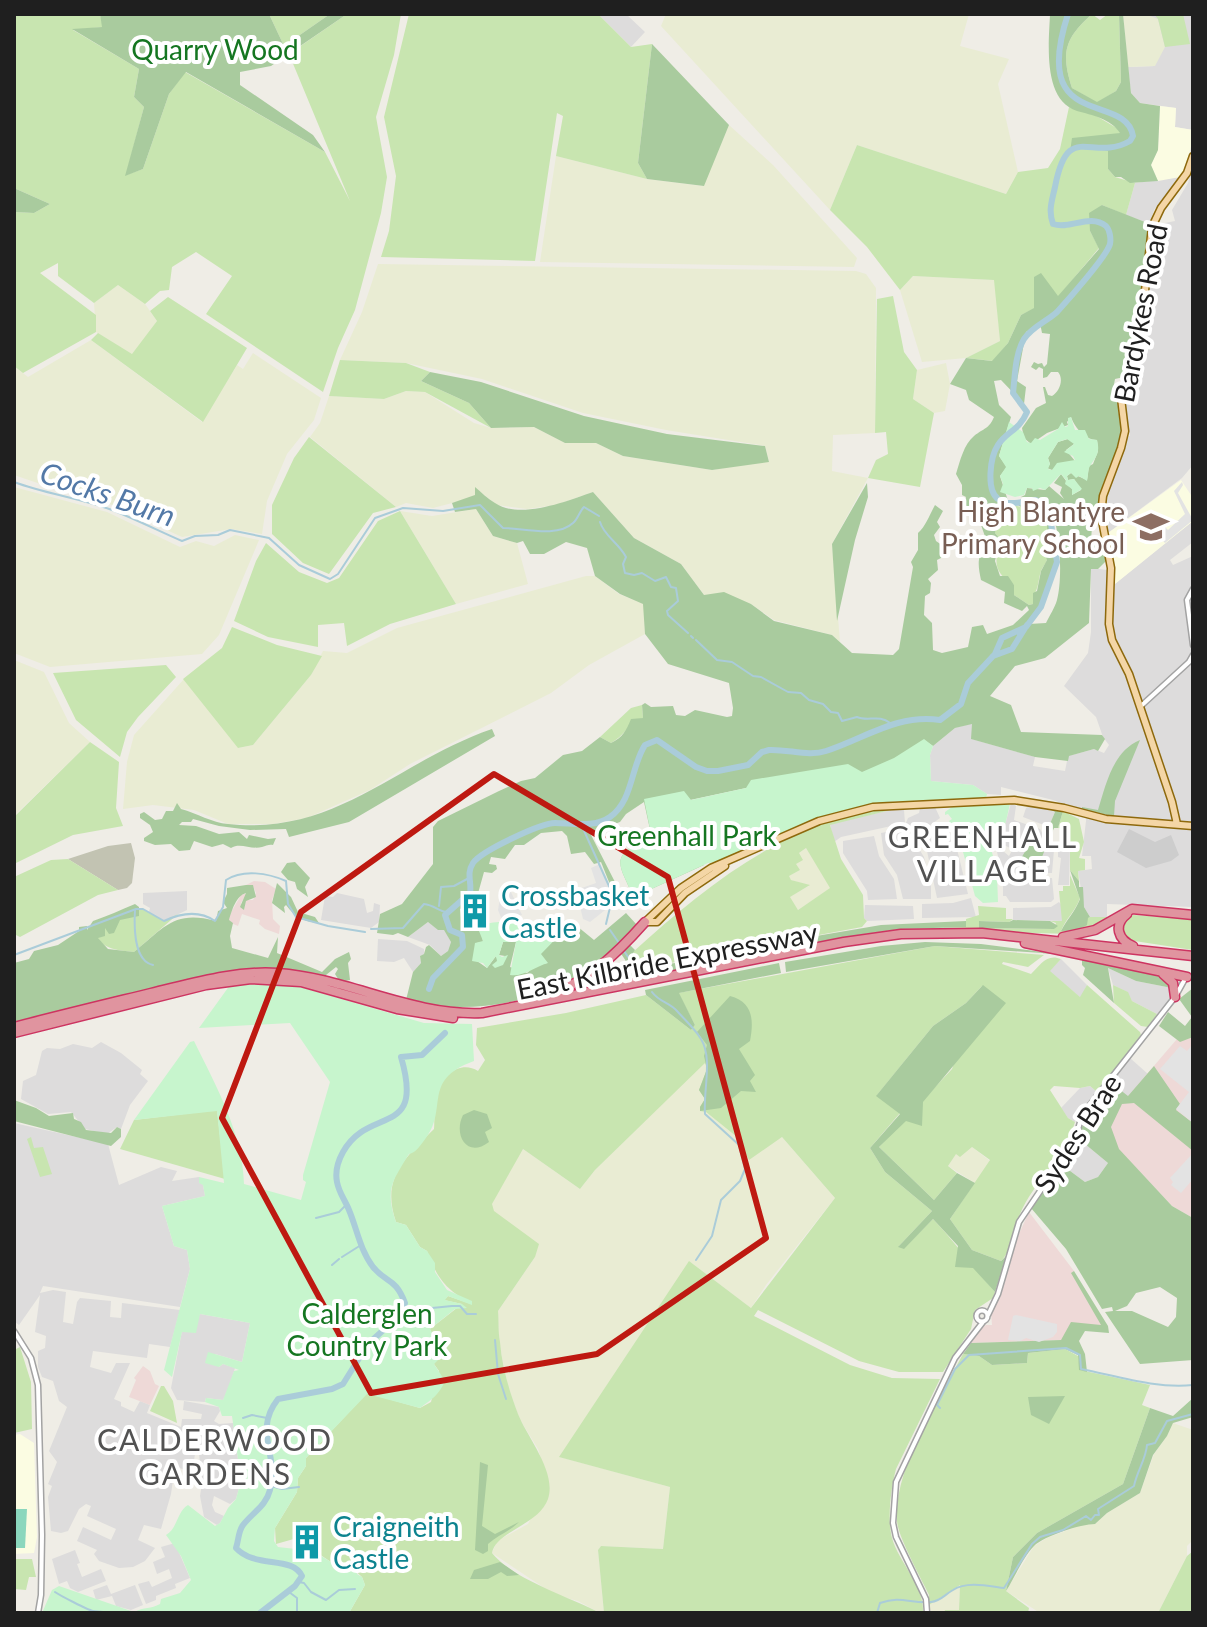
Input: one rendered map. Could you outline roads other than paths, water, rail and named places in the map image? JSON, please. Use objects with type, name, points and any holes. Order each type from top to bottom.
[{"type":"highway","points":[[998,935],[1077,936],[1101,928],[1132,909],[1190,914]]},
{"type":"highway","points":[[1143,950],[1120,937],[1119,924],[1124,916],[1135,912],[1190,914]]},
{"type":"highway","points":[[510,1009],[577,984],[605,964],[645,922]]},
{"type":"highway","name":"East Kilbride Expressway","points":[[14,1027],[207,979],[250,973],[306,977],[416,1007],[452,1013],[510,1009],[868,938],[940,932],[998,935],[1193,958]]},
{"type":"highway","name":"East Kilbride Expressway","points":[[14,1033],[237,980],[301,982],[418,1014],[473,1018],[554,1006],[891,939],[954,937],[1193,958]]},
{"type":"highway","points":[[1025,943],[1190,978]]},
{"type":"highway","points":[[1159,972],[1173,983],[1175,997]]},
{"type":"main road","name":"Bardykes Road","points":[[1139,707],[1129,674],[1112,640],[1109,624],[1112,573],[1101,515],[1103,496],[1125,431],[1121,398],[1142,318],[1152,227],[1161,208],[1187,173],[1193,156]]},
{"type":"main road","points":[[1139,707],[1177,824]]},
{"type":"main road","points":[[645,922],[681,888],[711,868],[819,821],[873,807],[1014,800],[1106,819],[1193,826]]},
{"type":"street","points":[[1193,589],[1187,600],[1193,645]]},
{"type":"street","points":[[1139,707],[1193,655]]},
{"type":"street","name":"Sydes Brae","points":[[988,1315],[998,1294],[1019,1222],[1066,1153],[1082,1115],[1175,997],[1181,982],[1190,978]]},
{"type":"street","points":[[975,1330],[980,1311],[992,1303]]},
{"type":"street","points":[[927,1613],[926,1599],[896,1537],[893,1523],[896,1482],[950,1367],[975,1330],[987,1319],[988,1315],[980,1311]]},
{"type":"street","points":[[977,1317],[983,1322]]},
{"type":"street","points":[[14,1331],[31,1359],[38,1385],[42,1535],[38,1613]]},
{"type":"waterway","points":[[429,989],[433,978],[463,947],[462,935],[450,930],[445,915],[470,893],[473,863],[512,838],[548,824],[591,824],[610,817],[623,802],[645,745],[657,740],[696,767],[718,771],[748,765],[762,752],[769,750],[819,753],[909,720],[940,720],[961,704],[968,683],[995,654],[1002,638],[1026,627],[1041,607],[1057,562],[1050,517],[1046,508],[1036,500],[1012,503],[998,499],[992,488],[991,465],[998,445],[1027,412],[1013,393],[1017,358],[1024,339],[1057,312],[1095,268],[1110,244],[1108,230],[1100,222],[1053,224],[1051,206],[1060,166],[1074,148],[1116,147],[1130,141],[1133,136],[1127,123],[1083,103],[1070,93],[1061,77],[1059,52],[1068,14]]},
{"type":"waterway","name":"Cocks Burn","points":[[14,482],[112,510],[182,541],[230,530],[269,538],[299,565],[330,579],[338,574],[375,518],[403,508],[443,511],[480,505],[503,528],[540,531],[566,528],[584,507],[599,516]]},
{"type":"waterway","name":"Cocks Burn","points":[[600,522],[626,557],[623,564],[625,573],[642,573],[655,581],[666,577],[671,587],[676,588],[678,601],[667,611],[668,615],[688,633]]},
{"type":"waterway","points":[[993,656],[1012,649],[1027,625]]},
{"type":"waterway","name":"Cocks Burn","points":[[696,640],[717,660],[732,662],[753,676],[761,677],[788,692],[801,693],[809,700],[823,704],[831,712],[838,713],[842,721],[857,717],[882,719],[890,723]]},
{"type":"waterway","points":[[581,824],[613,895],[606,924]]},
{"type":"waterway","points":[[14,955],[136,909],[143,909],[164,921],[190,914],[203,915],[215,921],[223,907],[226,880],[248,873],[286,881],[288,904],[296,917],[365,932]]},
{"type":"waterway","points":[[439,906],[441,887],[454,886],[469,878]]},
{"type":"waterway","points":[[371,929],[403,928],[424,904],[447,912]]},
{"type":"waterway","points":[[135,910],[139,950],[142,957],[153,965]]},
{"type":"waterway","points":[[610,930],[619,943]]},
{"type":"waterway","points":[[624,951],[642,977]]},
{"type":"waterway","points":[[652,992],[674,1008],[701,1039],[707,1065],[705,1114],[739,1145],[745,1169],[740,1181],[721,1200],[712,1236],[696,1260]]},
{"type":"waterway","points":[[260,1613],[295,1586],[302,1576],[290,1566],[253,1558],[236,1548],[241,1528],[262,1505],[270,1490],[272,1466],[267,1422],[271,1411],[278,1399],[343,1384],[368,1344],[400,1315],[405,1303],[398,1289],[373,1267],[365,1254],[338,1186],[338,1163],[354,1138],[400,1111],[406,1100],[401,1057],[422,1055],[445,1033]]},
{"type":"waterway","points":[[316,1218],[339,1212],[347,1204]]},
{"type":"waterway","points":[[342,1257],[361,1245]]},
{"type":"waterway","points":[[332,1265],[339,1259]]},
{"type":"waterway","points":[[402,1311],[460,1306],[467,1314],[476,1314]]},
{"type":"waterway","points":[[495,1340],[498,1374],[506,1399]]},
{"type":"waterway","points":[[940,1408],[937,1405],[955,1369],[969,1355],[1066,1348],[1080,1355],[1081,1369],[1151,1384],[1193,1385]]},
{"type":"waterway","points":[[877,1613],[880,1603],[887,1601],[934,1601],[959,1587],[971,1585],[1004,1588],[1032,1544],[1040,1537],[1063,1530],[1086,1516],[1091,1520],[1099,1515],[1098,1509],[1134,1486],[1147,1445],[1155,1443],[1167,1421],[1193,1414]]},
{"type":"waterway","points":[[243,1418],[252,1415],[267,1418]]},
{"type":"waterway","points":[[271,1486],[282,1489],[299,1487]]},
{"type":"waterway","points":[[299,1582],[326,1600],[339,1590],[355,1589]]},
{"type":"waterway","points":[[55,1592],[90,1610],[106,1613]]},
{"type":"waterway","points":[[289,1592],[297,1598],[297,1613]]},
{"type":"place","name":"High Blantyre Primary School","points":[[1151,527]]},
{"type":"place","name":"Crossbasket Castle","points":[[475,911]]},
{"type":"place","name":"Craigneith Castle","points":[[307,1542]]},
{"type":"district","name":"GREENHALL VILLAGE","points":[[983,853]]},
{"type":"district","name":"CALDERWOOD GARDENS","points":[[215,1456]]},
{"type":"park label","name":"Quarry Wood","points":[[215,49]]},
{"type":"park label","name":"Greenhall Park","points":[[687,835]]},
{"type":"park label","name":"Calderglen Country Park","points":[[367,1329]]}]
